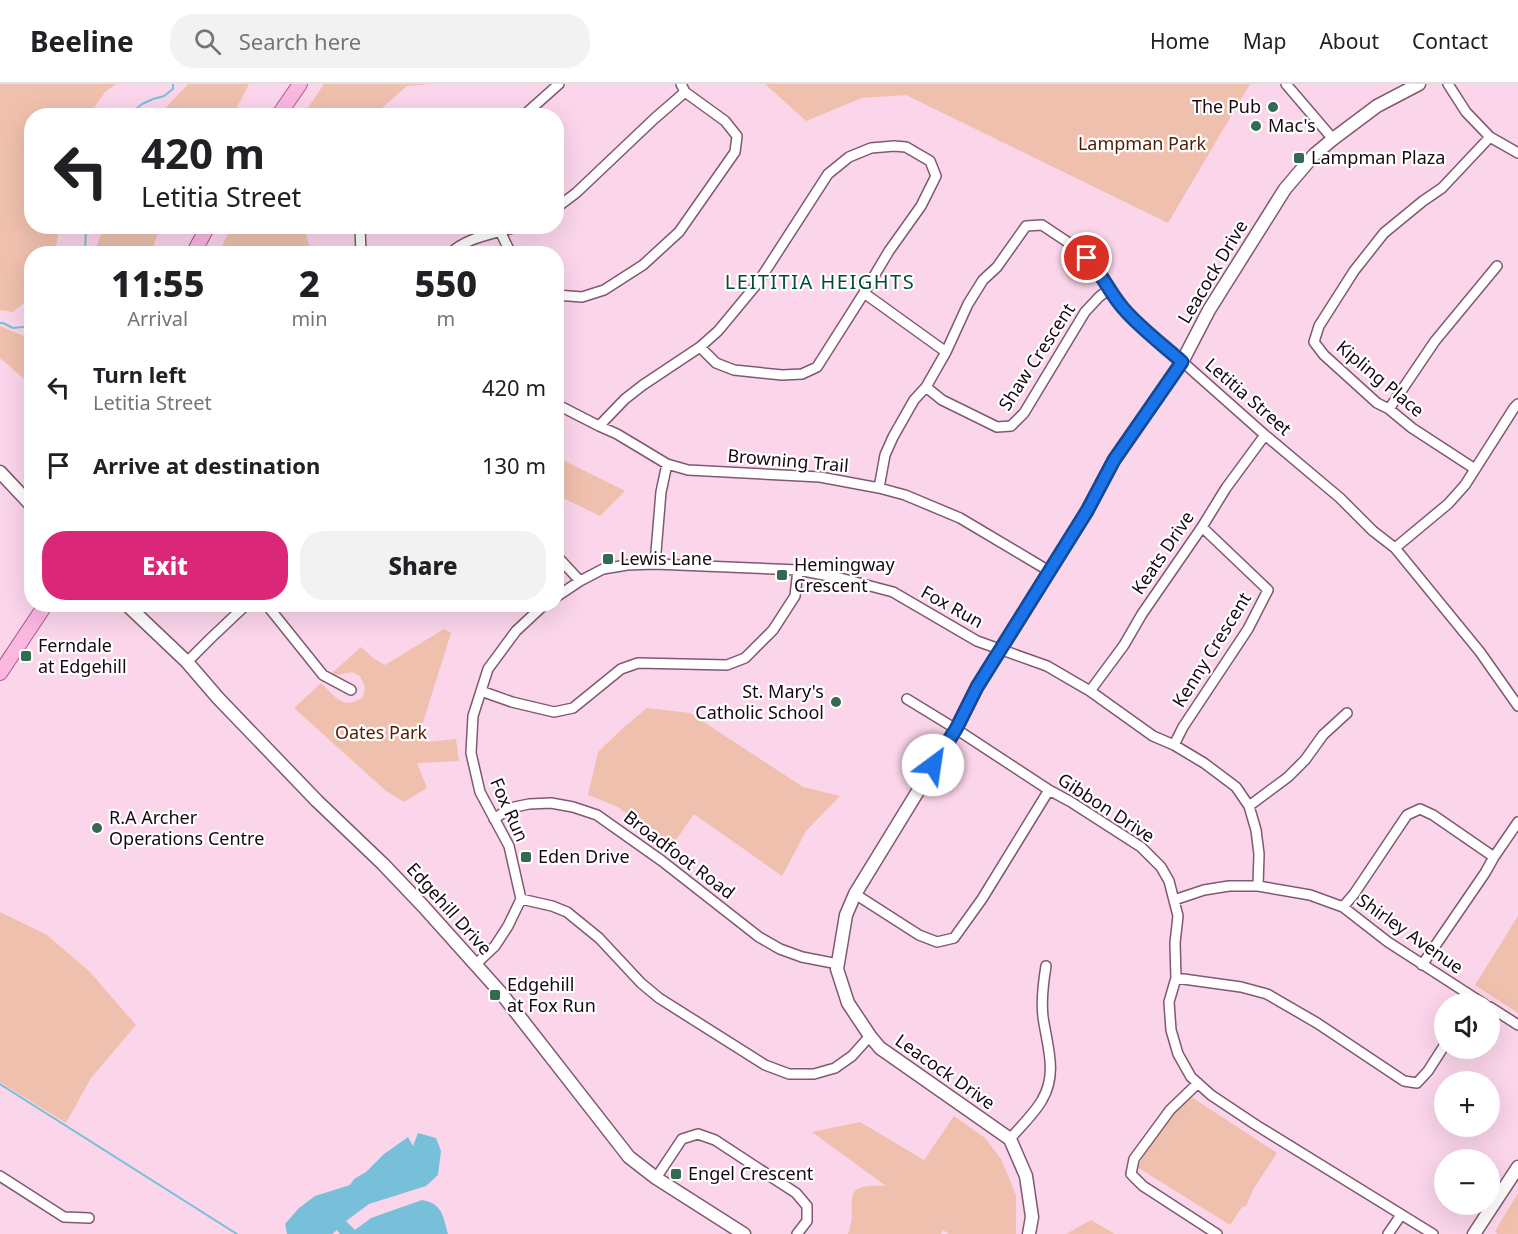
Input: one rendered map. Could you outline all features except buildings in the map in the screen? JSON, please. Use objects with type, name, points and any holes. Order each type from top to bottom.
[{"type":"main road","points":[[284,108],[300,84]]},
{"type":"main road","points":[[0,673],[41,612]]},
{"type":"street","points":[[532,108],[559,84]]},
{"type":"street","points":[[1286,84],[1333,139]]},
{"type":"street","name":"Leacock Drive","points":[[1010,1139],[880,1048],[870,1036],[848,1003],[837,969],[846,915],[855,894],[956,729],[977,687],[1087,511],[1114,460],[1182,362],[1209,310],[1285,189],[1314,155],[1333,139],[1377,106],[1419,84]]},
{"type":"street","points":[[1448,84],[1466,112],[1490,137],[1518,153]]},
{"type":"street","points":[[564,202],[576,194],[683,88],[725,121],[737,135],[735,152],[679,232],[643,265],[604,290],[582,297],[564,296]]},
{"type":"street","name":"Kipling Place","points":[[1475,469],[1412,429],[1389,409],[1377,403],[1324,355],[1314,342],[1319,326],[1354,271],[1384,232],[1442,188],[1490,137]]},
{"type":"street","points":[[599,426],[642,385],[700,347],[718,331],[757,284],[828,174],[849,157],[871,148],[894,146],[906,147],[930,161],[936,176],[921,206],[889,251],[817,367],[802,374],[782,375],[735,370],[716,363],[700,347]]},
{"type":"street","name":"Letitia Street","points":[[879,488],[885,455],[893,437],[914,400],[926,387],[982,280],[997,267],[1026,226],[1042,225],[1078,249],[1097,268],[1108,290],[1123,309],[1395,548],[1480,652],[1518,706]]},
{"type":"street","points":[[461,246],[474,239],[493,234]]},
{"type":"street","points":[[1389,409],[1435,341],[1497,266]]},
{"type":"street","name":"Shaw Crescent","points":[[926,387],[942,400],[997,427],[1011,426],[1024,412],[1085,312],[1108,290]]},
{"type":"street","points":[[864,293],[946,351]]},
{"type":"street","points":[[1395,548],[1448,504],[1465,485],[1518,404]]},
{"type":"street","name":"Browning Trail","points":[[564,408],[617,434],[667,464],[688,470],[820,477],[905,495],[960,518],[1049,571]]},
{"type":"street","name":"Keats Drive","points":[[1090,691],[1124,645],[1226,488],[1265,435]]},
{"type":"street","points":[[655,564],[661,492],[667,464]]},
{"type":"street","points":[[0,472],[24,498]]},
{"type":"street","name":"Kenny Crescent","points":[[1174,745],[1183,727],[1248,628],[1268,590],[1202,527]]},
{"type":"street","points":[[564,564],[580,581]]},
{"type":"street","name":"Fox Run","points":[[564,592],[603,569],[655,564],[798,570],[893,592],[977,641],[1047,666],[1090,691],[1153,736],[1174,745],[1204,763],[1236,787],[1249,806],[1256,830],[1259,854],[1258,886]]},
{"type":"street","points":[[481,690],[512,702],[554,712],[573,708],[621,669],[638,663],[727,665],[745,658],[773,630],[795,596],[798,570]]},
{"type":"street","name":"Edgehill Drive","points":[[134,612],[187,662],[316,801],[383,864],[476,965],[508,1002],[629,1157],[656,1178],[744,1234]]},
{"type":"street","points":[[187,662],[239,612]]},
{"type":"street","points":[[272,612],[323,675],[351,690]]},
{"type":"street","name":"Fox Run","points":[[521,899],[509,846],[480,792],[471,753],[473,716],[488,669],[516,631],[536,612]]},
{"type":"street","name":"Gibbon Drive","points":[[907,699],[1141,847],[1161,867],[1169,881],[1178,916],[1175,944],[1176,978],[1169,1002],[1171,1029],[1179,1054],[1191,1077],[1211,1095],[1256,1125],[1433,1234]]},
{"type":"street","points":[[1249,806],[1288,777],[1305,760],[1323,735],[1347,713]]},
{"type":"street","points":[[855,894],[919,935],[937,942],[954,938],[982,899],[1049,790]]},
{"type":"street","name":"Broadfoot Road","points":[[494,819],[510,808],[551,803],[597,815],[662,861],[766,941],[802,957],[838,964]]},
{"type":"street","points":[[1343,907],[1407,815],[1420,809],[1433,815],[1494,857]]},
{"type":"street","points":[[1422,965],[1518,822]]},
{"type":"street","name":"Shirley Avenue","points":[[1174,900],[1204,890],[1229,886],[1258,886],[1310,895],[1343,907],[1388,942],[1464,993]]},
{"type":"street","points":[[476,965],[495,946],[521,899],[567,912],[599,938],[641,983],[659,998],[765,1065],[789,1074],[814,1074],[835,1068],[852,1056],[870,1036]]},
{"type":"street","points":[[1029,1234],[1032,1217],[1026,1176],[1010,1139],[1043,1099],[1050,1080],[1051,1062],[1043,1016],[1042,992],[1046,966]]},
{"type":"street","points":[[1176,978],[1241,987],[1267,994],[1317,1023],[1404,1081],[1417,1083],[1436,1059]]},
{"type":"street","points":[[1500,1013],[1518,1025]]},
{"type":"street","points":[[1198,1083],[1170,1110],[1134,1159],[1131,1174],[1143,1186],[1217,1234]]},
{"type":"street","points":[[656,1178],[682,1139],[698,1134],[715,1140],[796,1193],[807,1206],[807,1221],[797,1234]]},
{"type":"street","points":[[1474,1234],[1518,1167]]},
{"type":"street","points":[[0,1176],[64,1217],[89,1218]]},
{"type":"street","points":[[1388,1234],[1401,1215]]},
{"type":"green space","points":[[0,84],[116,84],[105,92],[94,108],[24,108],[24,234],[58,234],[56,246],[24,246],[24,303],[13,312],[0,310]]},
{"type":"green space","points":[[188,84],[249,84],[237,108],[166,108]]},
{"type":"green space","points":[[324,84],[432,84],[407,86],[382,108],[308,108]]},
{"type":"green space","name":"Lampman Park","points":[[765,84],[1250,84],[1168,223],[906,95],[862,98],[806,121]]},
{"type":"green space","points":[[101,234],[158,234],[153,246],[97,246]]},
{"type":"green space","points":[[228,234],[306,234],[310,246],[222,246]]},
{"type":"green space","points":[[0,326],[24,336],[24,379],[0,358]]},
{"type":"green space","points":[[564,461],[625,491],[600,516],[564,498]]},
{"type":"green space","name":"Oates Park","points":[[444,629],[451,633],[420,732],[428,742],[456,739],[459,761],[417,763],[427,788],[404,802],[386,791],[294,708],[321,683],[335,697],[344,702],[350,703],[363,697],[365,687],[360,676],[352,672],[331,674],[361,647],[385,665]]},
{"type":"green space","points":[[647,708],[690,713],[803,787],[840,796],[806,831],[782,876],[694,814],[671,847],[618,807],[588,795],[598,752]]},
{"type":"green space","points":[[0,912],[47,935],[90,972],[136,1025],[91,1078],[66,1123],[0,1082]]},
{"type":"green space","points":[[1518,916],[1518,1013],[1500,1001],[1500,993],[1487,993],[1475,985]]},
{"type":"green space","points":[[1190,1096],[1277,1153],[1254,1188],[1246,1206],[1242,1207],[1230,1225],[1137,1167],[1175,1108]]},
{"type":"green space","points":[[954,1116],[985,1138],[1001,1159],[1016,1195],[1016,1234],[949,1234],[943,1230],[941,1234],[848,1234],[851,1223],[852,1197],[855,1191],[870,1186],[886,1186],[812,1132],[860,1122],[924,1160]]},
{"type":"green space","points":[[1518,1193],[1518,1234],[1497,1234],[1495,1231]]},
{"type":"green space","points":[[1091,1220],[1115,1234],[1066,1234]]},
{"type":"water","points":[[418,1133],[436,1138],[441,1151],[438,1175],[426,1186],[369,1204],[346,1221],[355,1230],[371,1218],[422,1200],[438,1208],[448,1234],[340,1234],[337,1230],[332,1234],[287,1234],[285,1224],[299,1208],[315,1196],[350,1185],[384,1154],[408,1137],[413,1146]]},
{"type":"waterway","points":[[137,108],[164,96],[173,89],[173,84]]},
{"type":"waterway","points":[[85,246],[86,234]]},
{"type":"waterway","points":[[0,323],[13,328],[24,327]]},
{"type":"waterway","points":[[0,1084],[237,1234]]},
{"type":"place","name":"The Pub","points":[[1273,107]]},
{"type":"place","name":"Mac's","points":[[1256,126]]},
{"type":"place","name":"Lampman Plaza","points":[[1299,158]]},
{"type":"place","name":"Lewis Lane","points":[[608,559]]},
{"type":"place","name":"Hemingway Crescent","points":[[782,575]]},
{"type":"place","name":"Ferndale at Edgehill","points":[[26,656]]},
{"type":"place","name":"St. Mary's Catholic School","points":[[836,702]]},
{"type":"place","name":"R.A Archer Operations Centre","points":[[97,828]]},
{"type":"place","name":"Eden Drive","points":[[526,857]]},
{"type":"place","name":"Edgehill at Fox Run","points":[[495,995]]},
{"type":"place","name":"Engel Crescent","points":[[676,1174]]},
{"type":"district","name":"LEITITIA HEIGHTS","points":[[820,282]]},
{"type":"route","points":[[933,765],[956,729],[977,687],[1087,511],[1114,460],[1182,362],[1123,309],[1108,290],[1097,268],[1087,258]]}]
